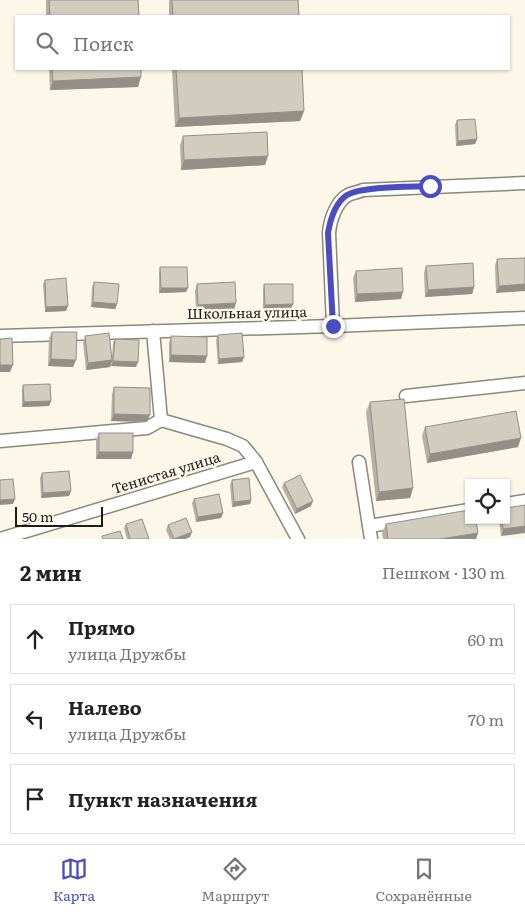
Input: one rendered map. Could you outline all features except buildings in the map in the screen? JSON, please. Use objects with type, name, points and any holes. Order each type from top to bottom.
[{"type":"street","points":[[333,326],[328,233],[330,221],[338,206],[347,195],[363,190],[525,183]]},
{"type":"street","name":"Школьная улица","points":[[0,336],[525,318]]},
{"type":"street","points":[[153,331],[161,420]]},
{"type":"street","points":[[406,396],[525,383]]},
{"type":"street","points":[[0,441],[147,428],[161,420],[228,439],[243,446],[256,462],[298,539]]},
{"type":"street","name":"Тенистая улица","points":[[0,539],[256,462]]},
{"type":"street","points":[[360,462],[370,533],[465,511]]},
{"type":"street","points":[[510,503],[525,501]]},
{"type":"route","points":[[333,326],[328,233],[330,221],[338,206],[347,195],[363,190],[430,186]]}]
